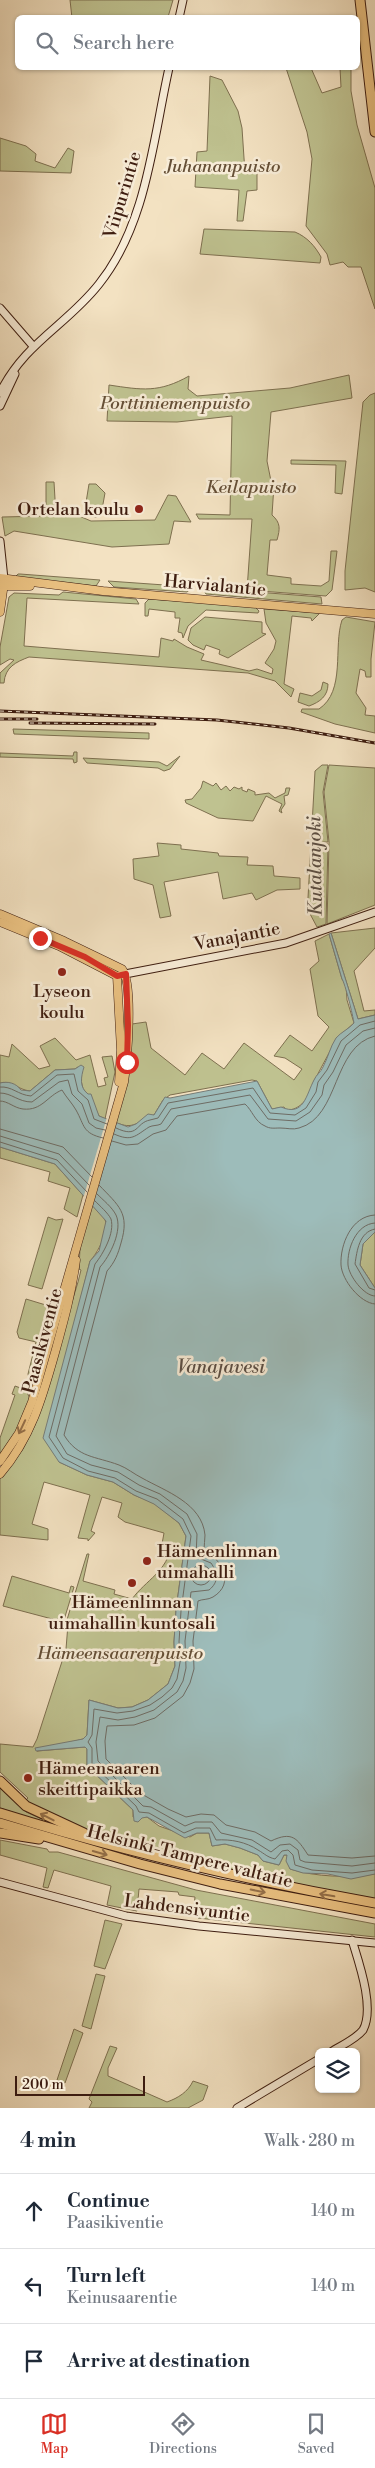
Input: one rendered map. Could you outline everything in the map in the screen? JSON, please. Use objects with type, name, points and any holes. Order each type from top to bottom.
[{"type":"highway","points":[[360,0],[375,132]]},
{"type":"highway","points":[[0,1781],[17,1798],[35,1811],[107,1844]]},
{"type":"highway","name":"Helsinki-Tampere valtatie","points":[[0,1813],[209,1871],[375,1903]]},
{"type":"highway","name":"Helsinki-Tampere valtatie","points":[[0,1823],[220,1884],[375,1913]]},
{"type":"highway","points":[[0,1834],[54,1839]]},
{"type":"main road","points":[[180,15],[183,0]]},
{"type":"main road","name":"Viipurintie","points":[[0,393],[17,364],[33,346],[93,291],[120,250],[144,186],[169,70]]},
{"type":"main road","points":[[0,308],[33,346]]},
{"type":"main road","name":"Viipurintie","points":[[0,406],[25,356]]},
{"type":"main road","points":[[0,541],[2,582],[0,612]]},
{"type":"main road","name":"Harvialantie","points":[[2,582],[375,614]]},
{"type":"main road","name":"Vanajantie","points":[[122,973],[286,943],[375,912]]},
{"type":"main road","points":[[0,914],[64,941],[122,973]]},
{"type":"main road","points":[[0,922],[122,973]]},
{"type":"main road","name":"Paasikiventie","points":[[0,1460],[14,1442],[28,1412],[115,1110],[119,1094],[122,973]]},
{"type":"main road","name":"Paasikiventie","points":[[0,1474],[20,1448],[38,1410],[72,1291],[79,1236]]},
{"type":"main road","name":"Lahdensivuntie","points":[[0,1882],[126,1916],[200,1926],[375,1943]]},
{"type":"main road","points":[[337,2048],[365,2028],[370,2012],[369,1997],[352,1940]]},
{"type":"main road","points":[[238,2108],[315,2061]]},
{"type":"green space","points":[[70,0],[173,0],[169,15],[72,15]]},
{"type":"green space","points":[[287,70],[312,70],[322,93],[341,87],[340,70],[351,70],[351,91],[357,125],[375,188],[375,309],[361,267],[348,267],[343,262],[330,265],[327,254],[306,226],[312,159],[307,132]]},
{"type":"green space","name":"Juhananpuisto","points":[[210,76],[222,80],[238,111],[242,128],[245,173],[257,173],[257,190],[247,191],[243,221],[237,221],[239,190],[195,187],[197,152],[207,151]]},
{"type":"green space","points":[[0,138],[26,146],[36,154],[35,161],[55,168],[68,148],[74,151],[71,173],[0,171]]},
{"type":"green space","points":[[204,229],[295,232],[307,239],[313,246],[321,257],[320,263],[200,254]]},
{"type":"green space","points":[[349,375],[352,398],[271,412],[267,461],[272,486],[274,485],[272,515],[277,521],[279,529],[277,540],[270,540],[267,575],[291,578],[291,584],[321,586],[329,581],[331,551],[337,551],[332,590],[326,596],[247,590],[252,519],[199,519],[196,514],[230,515],[232,416],[177,422],[107,421],[109,385],[141,389],[159,388],[189,376],[188,389],[197,396],[290,388]]},
{"type":"green space","points":[[375,393],[375,592],[365,588],[345,590],[345,571],[363,402]]},
{"type":"green space","points":[[291,460],[346,461],[342,494],[335,493],[336,465],[291,464]]},
{"type":"green space","points":[[46,482],[54,482],[56,516],[79,516],[91,521],[155,520],[168,495],[176,496],[191,522],[174,521],[169,544],[112,547],[14,531],[5,536],[2,517],[46,516]]},
{"type":"green space","points":[[89,484],[96,484],[105,493],[101,515],[96,517],[84,515]]},
{"type":"green space","points":[[18,574],[100,580],[96,586],[15,577]]},
{"type":"green space","points":[[108,581],[193,587],[187,592],[114,587]]},
{"type":"green space","points":[[204,588],[321,597],[322,604],[206,594]]},
{"type":"green space","points":[[63,592],[136,599],[139,604],[27,598],[24,646],[159,657],[161,638],[173,641],[174,639],[204,654],[201,660],[249,671],[257,669],[272,674],[273,669],[265,663],[274,649],[276,641],[266,623],[264,609],[320,613],[312,621],[311,618],[292,616],[284,684],[294,689],[291,697],[275,681],[248,673],[29,657],[12,666],[6,673],[4,683],[0,683],[0,673],[14,660],[10,659],[0,665],[0,647],[9,597],[14,593],[59,595]]},
{"type":"green space","points":[[149,599],[254,606],[259,611],[258,613],[206,610],[188,626],[183,638],[182,633],[178,632],[180,618],[175,618],[175,612],[149,609],[148,616],[145,616],[145,603]]},
{"type":"green space","points":[[205,617],[262,622],[262,633],[266,634],[228,658],[219,654],[220,650],[206,645],[204,650],[193,645],[188,640],[191,628]]},
{"type":"green space","points":[[346,617],[375,622],[371,677],[366,677],[365,671],[360,669],[356,693],[366,708],[365,715],[375,716],[375,733],[335,724],[301,712],[302,709],[319,709],[333,691],[336,680],[340,631],[342,620]]},
{"type":"green space","points":[[323,682],[328,684],[327,692],[317,703],[309,706],[298,702],[300,693],[312,696],[321,690]]},
{"type":"green space","points":[[13,729],[149,733],[149,739],[14,734]]},
{"type":"green space","points":[[74,752],[77,752],[77,762],[74,763],[73,759],[0,757],[0,753],[73,756]]},
{"type":"green space","points":[[180,756],[170,769],[164,771],[158,768],[87,763],[83,758],[159,762],[167,766]]},
{"type":"green space","points":[[322,765],[328,765],[323,792],[328,842],[318,842],[328,844],[326,924],[317,927],[309,912],[308,898],[315,771]]},
{"type":"green space","points":[[329,765],[375,768],[375,905],[327,924],[329,842],[324,792]]},
{"type":"green space","points":[[203,781],[213,786],[216,783],[221,790],[226,786],[230,791],[234,787],[239,789],[242,787],[242,790],[247,792],[248,789],[255,792],[255,795],[269,793],[275,798],[285,793],[286,788],[290,788],[288,795],[284,796],[285,804],[281,810],[282,813],[279,811],[282,804],[266,796],[253,821],[218,818],[186,803],[185,800],[192,799],[201,788]]},
{"type":"green space","points":[[157,843],[181,845],[181,849],[218,853],[219,856],[248,857],[247,865],[273,866],[274,876],[300,878],[300,889],[277,890],[256,900],[252,893],[223,899],[218,872],[164,882],[171,916],[160,918],[153,885],[134,879],[133,859],[159,856]]},
{"type":"green space","points":[[375,928],[375,948],[354,971],[364,1011],[375,1010],[375,1015],[358,1019],[331,933]]},
{"type":"green space","points":[[329,934],[342,979],[346,985],[347,1000],[354,1023],[337,1038],[304,1102],[291,1110],[286,1110],[284,1107],[272,1109],[257,1081],[252,1080],[170,1095],[163,1100],[154,1115],[127,1126],[115,1122],[130,1068],[132,1024],[146,1022],[151,1048],[185,1075],[202,1053],[224,1069],[244,1043],[294,1080],[302,1069],[285,1058],[274,1056],[290,1035],[312,1051],[329,1027],[318,1016],[310,969],[319,961],[315,941]]},
{"type":"green space","points":[[55,1038],[76,1060],[90,1055],[98,1087],[106,1085],[104,1078],[108,1077],[102,1057],[112,1056],[115,1072],[105,1119],[99,1116],[88,1094],[83,1089],[78,1067],[75,1069],[55,1070],[30,1091],[4,1082],[0,1083],[0,1055],[9,1057],[12,1044],[39,1069],[50,1066],[40,1046]]},
{"type":"green space","points":[[0,1147],[55,1164],[83,1195],[77,1217],[64,1209],[70,1188],[48,1181],[50,1172],[0,1158]]},
{"type":"green space","name":"Hämeensaarenpuisto","points":[[92,1205],[104,1218],[106,1230],[99,1248],[90,1261],[70,1341],[59,1462],[87,1475],[113,1482],[134,1495],[154,1503],[179,1523],[186,1536],[176,1610],[175,1666],[168,1684],[148,1700],[132,1707],[118,1708],[89,1700],[87,1735],[83,1739],[37,1751],[85,1747],[87,1749],[87,1766],[133,1810],[133,1817],[147,1817],[159,1826],[190,1837],[197,1833],[209,1833],[212,1846],[225,1844],[240,1848],[258,1855],[263,1861],[279,1865],[284,1855],[287,1855],[290,1869],[300,1872],[332,1876],[375,1874],[375,1899],[298,1887],[133,1847],[72,1827],[25,1801],[28,1798],[0,1772],[0,1744],[33,1747],[37,1739],[66,1649],[68,1624],[66,1623],[87,1554],[89,1554],[83,1581],[115,1590],[114,1594],[132,1599],[161,1569],[166,1562],[171,1545],[162,1544],[164,1533],[125,1522],[118,1517],[122,1503],[102,1497],[91,1531],[95,1533],[88,1541],[88,1539],[78,1538],[90,1495],[44,1482],[32,1524],[48,1529],[48,1540],[0,1535],[0,1479],[23,1449],[35,1425],[78,1282],[81,1270],[79,1269],[80,1248]]},
{"type":"green space","points":[[48,1217],[56,1220],[63,1219],[42,1289],[28,1285]]},
{"type":"green space","points":[[375,1232],[375,1288],[360,1265],[363,1244]]},
{"type":"green space","points":[[26,1299],[49,1306],[49,1317],[52,1304],[54,1309],[50,1320],[48,1319],[32,1379],[29,1378],[28,1374],[36,1342],[19,1338],[17,1332]]},
{"type":"green space","points":[[15,1386],[26,1390],[30,1399],[20,1425],[0,1455],[0,1438],[15,1395],[12,1394]]},
{"type":"green space","points":[[12,1576],[69,1593],[71,1586],[74,1587],[64,1620],[59,1618],[56,1620],[3,1606]]},
{"type":"green space","points":[[0,1786],[26,1812],[64,1829],[0,1808]]},
{"type":"green space","points":[[0,1840],[47,1849],[49,1852],[58,1852],[196,1890],[375,1924],[375,1937],[198,1918],[199,1907],[194,1906],[195,1897],[179,1895],[178,1892],[139,1889],[137,1911],[107,1905],[111,1886],[54,1870],[48,1888],[43,1887],[47,1868],[0,1855]]},
{"type":"green space","points":[[105,1920],[122,1924],[105,1969],[94,1966]]},
{"type":"green space","points":[[96,1974],[105,1976],[91,2029],[82,2026]]},
{"type":"green space","points":[[74,2029],[83,2033],[65,2083],[57,2080]]},
{"type":"green space","points":[[110,2046],[117,2048],[108,2068],[108,2076],[167,2102],[182,2094],[193,2081],[208,2086],[203,2100],[188,2108],[89,2108],[92,2102],[89,2099]]},
{"type":"water","name":"Vanajavesi","points":[[331,933],[358,1019],[375,1015],[375,1232],[363,1244],[360,1265],[375,1288],[375,1874],[351,1879],[328,1874],[303,1873],[290,1869],[286,1861],[287,1855],[284,1855],[279,1865],[263,1861],[258,1855],[240,1848],[225,1844],[212,1846],[209,1833],[197,1833],[185,1838],[147,1817],[142,1818],[138,1822],[134,1821],[133,1810],[87,1766],[87,1749],[85,1747],[36,1751],[35,1748],[83,1739],[87,1735],[89,1700],[118,1708],[132,1707],[148,1700],[168,1684],[175,1666],[176,1610],[186,1536],[179,1523],[154,1504],[134,1495],[113,1482],[87,1475],[59,1462],[43,1438],[90,1261],[99,1251],[106,1221],[55,1164],[0,1147],[0,1083],[12,1083],[21,1090],[30,1091],[55,1070],[75,1069],[81,1065],[84,1067],[83,1088],[88,1094],[91,1094],[99,1116],[128,1127],[136,1124],[148,1114],[154,1115],[165,1097],[170,1098],[257,1081],[272,1109],[281,1107],[295,1109],[299,1107],[322,1069],[336,1038],[354,1023],[329,934]]},
{"type":"pier","points":[[107,1117],[115,1119],[90,1207],[83,1199]]},
{"type":"railway","points":[[0,711],[217,720],[289,728],[375,743]]},
{"type":"railway","points":[[0,719],[37,719]]},
{"type":"railway","points":[[30,723],[155,724]]},
{"type":"place","name":"Ortelan koulu","points":[[139,509]]},
{"type":"place","name":"Lyseon koulu","points":[[62,972]]},
{"type":"place","name":"Hämeenlinnan uimahalli","points":[[147,1561]]},
{"type":"place","name":"Hämeenlinnan uimahallin kuntosali","points":[[132,1583]]},
{"type":"place","name":"Hämeensaaren skeittipaikka","points":[[28,1778]]},
{"type":"route","points":[[40,938],[85,957],[117,976],[126,974],[127,1062]]},
{"type":"park label","name":"Porttiniemenpuisto","points":[[175,403]]},
{"type":"park label","name":"Keilapuisto","points":[[251,487]]},
{"type":"water label","name":"Kutalanjoki","points":[[314,866]]}]
